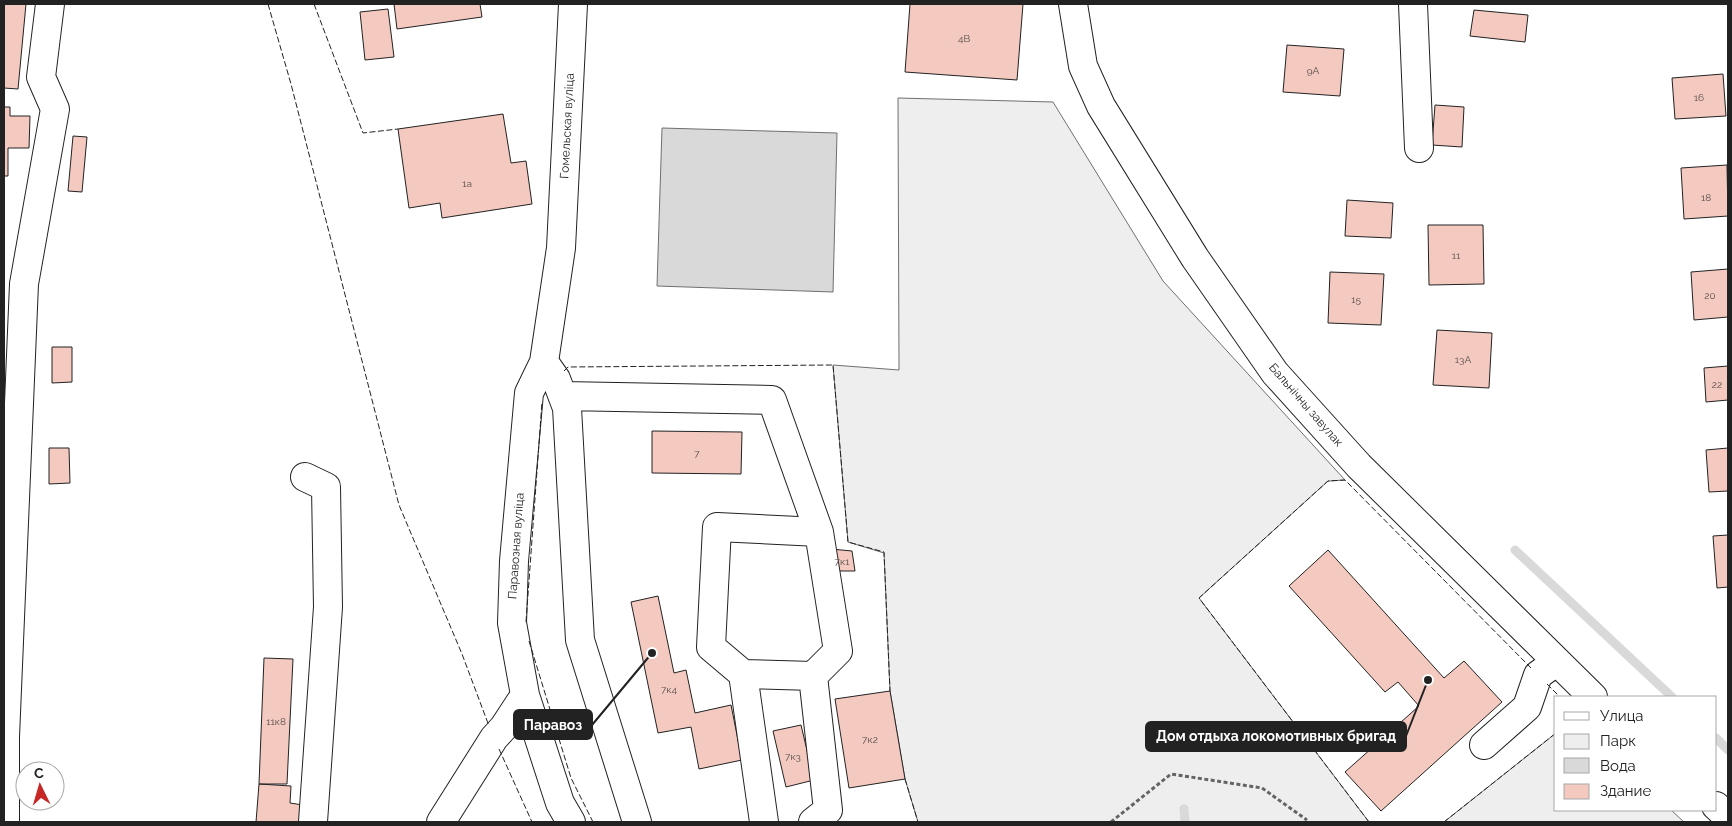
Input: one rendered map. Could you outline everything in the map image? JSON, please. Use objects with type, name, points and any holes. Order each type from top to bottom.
[{"type":"street","points":[[4,822],[5,737],[24,284],[56,109],[41,77],[50,4]]},
{"type":"street","name":"Гомельская вуліца","points":[[561,248],[572,4]]},
{"type":"street","name":"Бальнічны завулак","points":[[1073,4],[1083,66],[1101,106],[1195,258],[1275,373],[1359,466],[1592,696]]},
{"type":"street","points":[[1413,4],[1420,148]]},
{"type":"street","name":"Паравозная вуліца","points":[[561,248],[544,362],[529,393],[514,561],[512,623],[525,695],[560,803],[570,822]]},
{"type":"street","points":[[544,362],[556,379],[567,408],[580,640],[637,822]]},
{"type":"street","points":[[563,396],[772,400],[819,532],[838,651],[813,676],[743,674],[711,648],[717,527],[819,532]]},
{"type":"street","points":[[305,477],[326,488],[328,607],[313,822]]},
{"type":"street","points":[[1484,746],[1527,707],[1538,675],[1556,662]]},
{"type":"street","points":[[743,674],[764,822]]},
{"type":"street","points":[[813,676],[828,810],[813,822]]},
{"type":"street","points":[[441,822],[494,738],[504,727],[525,695]]},
{"type":"street","points":[[1717,807],[1728,817]]},
{"type":"path","points":[[1111,822],[1171,774],[1262,788],[1307,820]]},
{"type":"green space","points":[[898,98],[1053,102],[1163,281],[1345,480],[1328,481],[1199,598],[1369,822],[918,822],[905,779],[890,691],[884,553],[848,542],[833,365],[899,370]]},
{"type":"green space","points":[[1554,735],[1554,811],[1672,811],[1684,822],[1444,822]]},
{"type":"water","points":[[662,128],[837,133],[833,292],[657,286]]},
{"type":"building","points":[[4,4],[26,4],[18,89],[4,88]]},
{"type":"building","points":[[394,4],[480,4],[482,17],[397,29]]},
{"type":"building","points":[[910,4],[1023,4],[1017,80],[905,72]]},
{"type":"building","points":[[388,9],[394,57],[365,60],[360,12]]},
{"type":"building","points":[[1474,10],[1528,15],[1525,42],[1470,36]]},
{"type":"building","points":[[1287,45],[1344,49],[1340,96],[1283,92]]},
{"type":"building","points":[[1723,74],[1726,116],[1675,119],[1672,78]]},
{"type":"building","points":[[1435,105],[1464,107],[1462,147],[1432,145]]},
{"type":"building","points":[[4,107],[10,107],[10,116],[30,116],[29,148],[8,148],[8,176],[4,176]]},
{"type":"building","points":[[503,114],[511,163],[526,161],[532,204],[442,218],[440,203],[409,208],[398,129]]},
{"type":"building","points":[[73,136],[87,137],[82,192],[68,191]]},
{"type":"building","points":[[1727,165],[1728,216],[1684,219],[1681,168]]},
{"type":"building","points":[[1347,200],[1393,203],[1391,238],[1345,236]]},
{"type":"building","points":[[1428,225],[1483,225],[1484,284],[1429,285]]},
{"type":"building","points":[[1728,269],[1728,317],[1694,320],[1691,272]]},
{"type":"building","points":[[1330,272],[1384,274],[1381,325],[1328,323]]},
{"type":"building","points":[[1437,330],[1492,333],[1489,388],[1433,385]]},
{"type":"building","points":[[52,347],[72,347],[72,382],[52,383]]},
{"type":"building","points":[[1728,366],[1728,400],[1706,402],[1704,368]]},
{"type":"building","points":[[652,431],[742,432],[741,474],[652,473]]},
{"type":"building","points":[[49,448],[69,448],[70,483],[49,484]]},
{"type":"building","points":[[1728,448],[1728,491],[1709,492],[1706,450]]},
{"type":"building","points":[[1728,535],[1728,587],[1717,588],[1713,536]]},
{"type":"building","points":[[831,549],[852,551],[855,571],[832,571]]},
{"type":"building","points":[[1328,550],[1444,678],[1464,661],[1502,702],[1381,811],[1345,772],[1419,706],[1398,682],[1385,692],[1289,586]]},
{"type":"building","points":[[658,596],[674,673],[686,670],[695,713],[731,705],[742,760],[699,769],[691,727],[658,733],[631,602]]},
{"type":"building","points":[[264,658],[293,659],[287,784],[259,784]]},
{"type":"building","points":[[890,691],[905,779],[849,788],[835,699]]},
{"type":"building","points":[[801,725],[814,780],[786,787],[773,731]]},
{"type":"building","points":[[259,784],[291,786],[290,803],[303,805],[301,822],[256,822]]},
{"type":"waterway","points":[[1515,550],[1671,696]]},
{"type":"waterway","points":[[1717,739],[1728,750]]},
{"type":"waterway","points":[[1184,809],[1185,822]]},
{"type":"fence","points":[[268,4],[291,84],[399,505],[462,654],[489,726]]},
{"type":"fence","points":[[314,4],[363,133],[398,129]]},
{"type":"fence","points":[[564,371],[568,367],[833,365],[848,542],[884,552],[890,691]]},
{"type":"fence","points":[[526,622],[542,402]]},
{"type":"fence","points":[[1369,822],[1199,598],[1328,481],[1345,480],[1531,668]]},
{"type":"fence","points":[[529,641],[571,778],[593,822]]},
{"type":"fence","points":[[1547,684],[1559,696]]},
{"type":"fence","points":[[1444,822],[1554,735]]},
{"type":"fence","points":[[499,749],[532,822]]},
{"type":"fence","points":[[905,779],[918,822]]},
{"type":"place","name":"Паравоз","points":[[652,653]]},
{"type":"place","name":"Дом отдыха локомотивных бригад","points":[[1428,680]]}]
